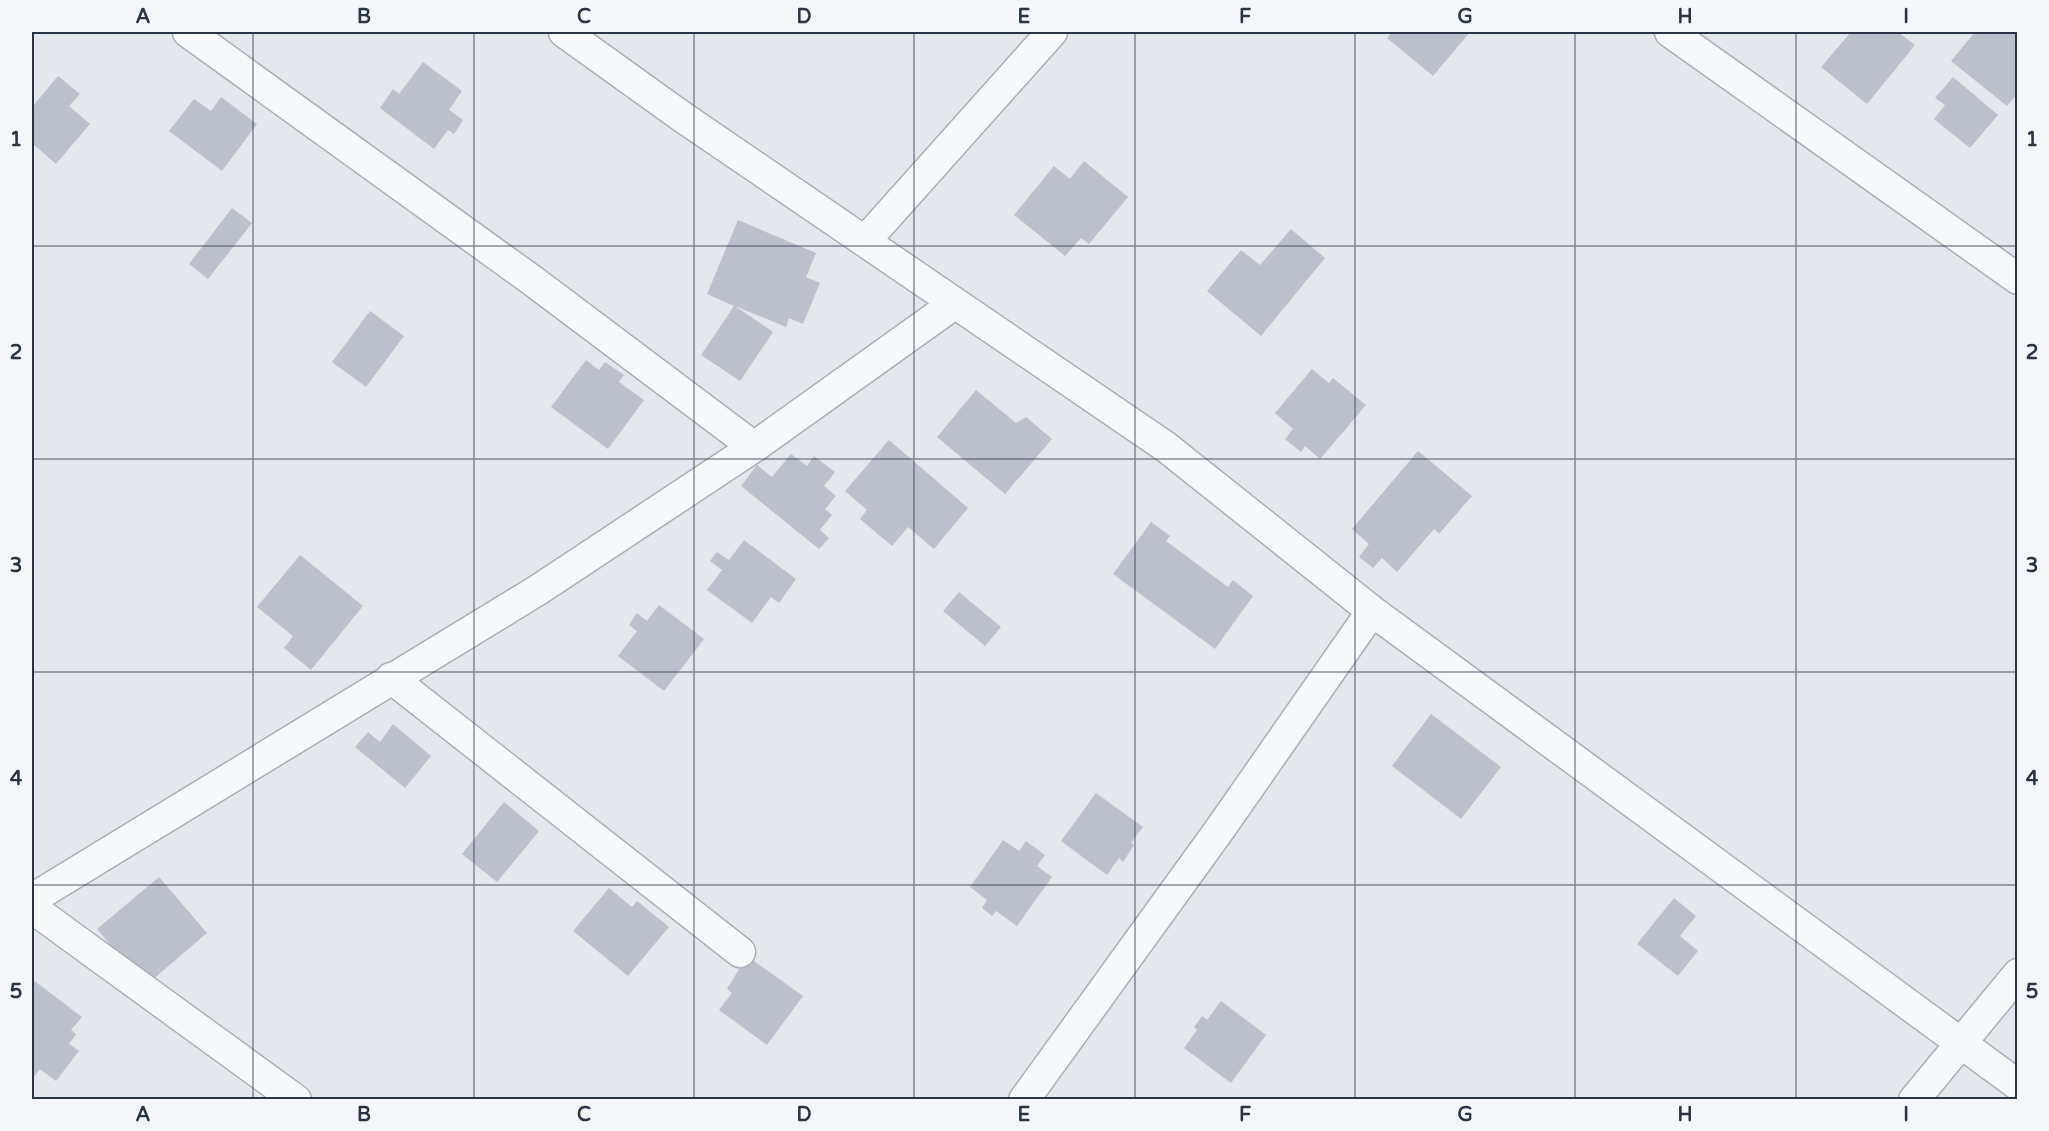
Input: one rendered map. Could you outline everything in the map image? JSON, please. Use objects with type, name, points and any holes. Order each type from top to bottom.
[{"type":"street","points":[[188,32],[533,281],[754,447]]},
{"type":"street","points":[[564,32],[681,116],[866,240],[954,304],[1166,447],[1372,611],[2018,1085]]},
{"type":"street","points":[[866,240],[1052,32]]},
{"type":"street","points":[[1670,32],[1854,160],[2018,279]]},
{"type":"street","points":[[32,899],[538,590],[754,447],[954,304]]},
{"type":"street","points":[[1024,1100],[1220,829],[1372,611]]},
{"type":"street","points":[[391,678],[740,952]]},
{"type":"street","points":[[32,908],[296,1100]]},
{"type":"street","points":[[1914,1100],[2018,974]]},
{"type":"building","points":[[1392,32],[1470,32],[1433,76],[1387,38]]},
{"type":"building","points":[[1851,32],[1898,32],[1915,45],[1867,104],[1821,67]]},
{"type":"building","points":[[1975,32],[2011,32],[2018,36],[2018,93],[2007,106],[1951,61]]},
{"type":"building","points":[[423,62],[462,91],[449,110],[463,120],[454,134],[448,130],[434,149],[380,108],[393,89],[399,94]]},
{"type":"building","points":[[58,76],[80,94],[69,106],[90,124],[56,164],[32,143],[32,107]]},
{"type":"building","points":[[1953,77],[1998,115],[1970,148],[1934,119],[1945,105],[1935,98]]},
{"type":"building","points":[[221,97],[257,124],[222,171],[169,131],[194,99],[211,111]]},
{"type":"building","points":[[1084,161],[1128,197],[1089,244],[1081,238],[1065,256],[1014,215],[1054,166],[1070,179]]},
{"type":"building","points":[[232,208],[252,223],[208,279],[189,264]]},
{"type":"building","points":[[738,220],[816,253],[806,277],[820,283],[803,324],[789,318],[786,327],[735,306],[773,332],[740,381],[701,355],[734,306],[707,294]]},
{"type":"building","points":[[1291,229],[1325,258],[1261,336],[1207,291],[1241,250],[1260,265]]},
{"type":"building","points":[[370,311],[404,336],[366,387],[332,362]]},
{"type":"building","points":[[586,360],[599,370],[605,362],[624,375],[619,382],[644,400],[608,449],[551,407]]},
{"type":"building","points":[[1312,369],[1329,383],[1333,378],[1366,405],[1320,459],[1305,446],[1301,452],[1285,439],[1293,429],[1275,413]]},
{"type":"building","points":[[976,390],[1016,423],[1026,417],[1052,439],[1005,494],[937,437]]},
{"type":"building","points":[[889,440],[968,508],[934,549],[908,527],[892,546],[860,519],[867,510],[845,491]]},
{"type":"building","points":[[1418,451],[1472,496],[1439,534],[1434,529],[1397,572],[1382,558],[1373,568],[1359,557],[1369,544],[1352,529]]},
{"type":"building","points":[[791,454],[807,466],[814,456],[835,472],[824,486],[836,496],[825,509],[832,515],[820,530],[829,538],[819,549],[741,486],[757,465],[772,477]]},
{"type":"building","points":[[1151,522],[1170,536],[1166,541],[1228,587],[1233,580],[1253,596],[1215,649],[1113,574]]},
{"type":"building","points":[[744,540],[796,579],[779,603],[771,597],[752,623],[707,590],[722,570],[710,561],[717,552],[729,560]]},
{"type":"building","points":[[300,555],[363,606],[311,670],[284,648],[293,636],[257,607]]},
{"type":"building","points":[[959,592],[1001,627],[985,646],[943,611]]},
{"type":"building","points":[[659,605],[704,639],[664,691],[618,656],[637,631],[629,625],[637,613],[647,621]]},
{"type":"building","points":[[1431,714],[1501,767],[1461,819],[1392,766]]},
{"type":"building","points":[[393,724],[431,756],[405,788],[355,747],[368,732],[380,742]]},
{"type":"building","points":[[1096,793],[1143,827],[1131,843],[1134,845],[1123,862],[1119,858],[1107,875],[1061,841]]},
{"type":"building","points":[[504,802],[539,831],[497,882],[462,854]]},
{"type":"building","points":[[1003,840],[1019,851],[1026,841],[1045,855],[1037,866],[1052,877],[1017,926],[996,911],[992,916],[982,908],[987,900],[970,887]]},
{"type":"building","points":[[159,877],[207,933],[145,986],[97,929]]},
{"type":"building","points":[[609,888],[632,907],[637,901],[669,927],[628,976],[573,931]]},
{"type":"building","points":[[1674,898],[1696,916],[1680,936],[1698,951],[1678,976],[1637,944]]},
{"type":"building","points":[[747,956],[803,996],[767,1045],[719,1010],[732,993],[727,989]]},
{"type":"building","points":[[32,979],[82,1017],[71,1030],[76,1034],[69,1044],[79,1051],[56,1081],[40,1069],[34,1077],[32,1075]]},
{"type":"building","points":[[1221,1001],[1266,1035],[1231,1083],[1184,1048],[1197,1030],[1194,1027],[1202,1016],[1207,1020]]}]
